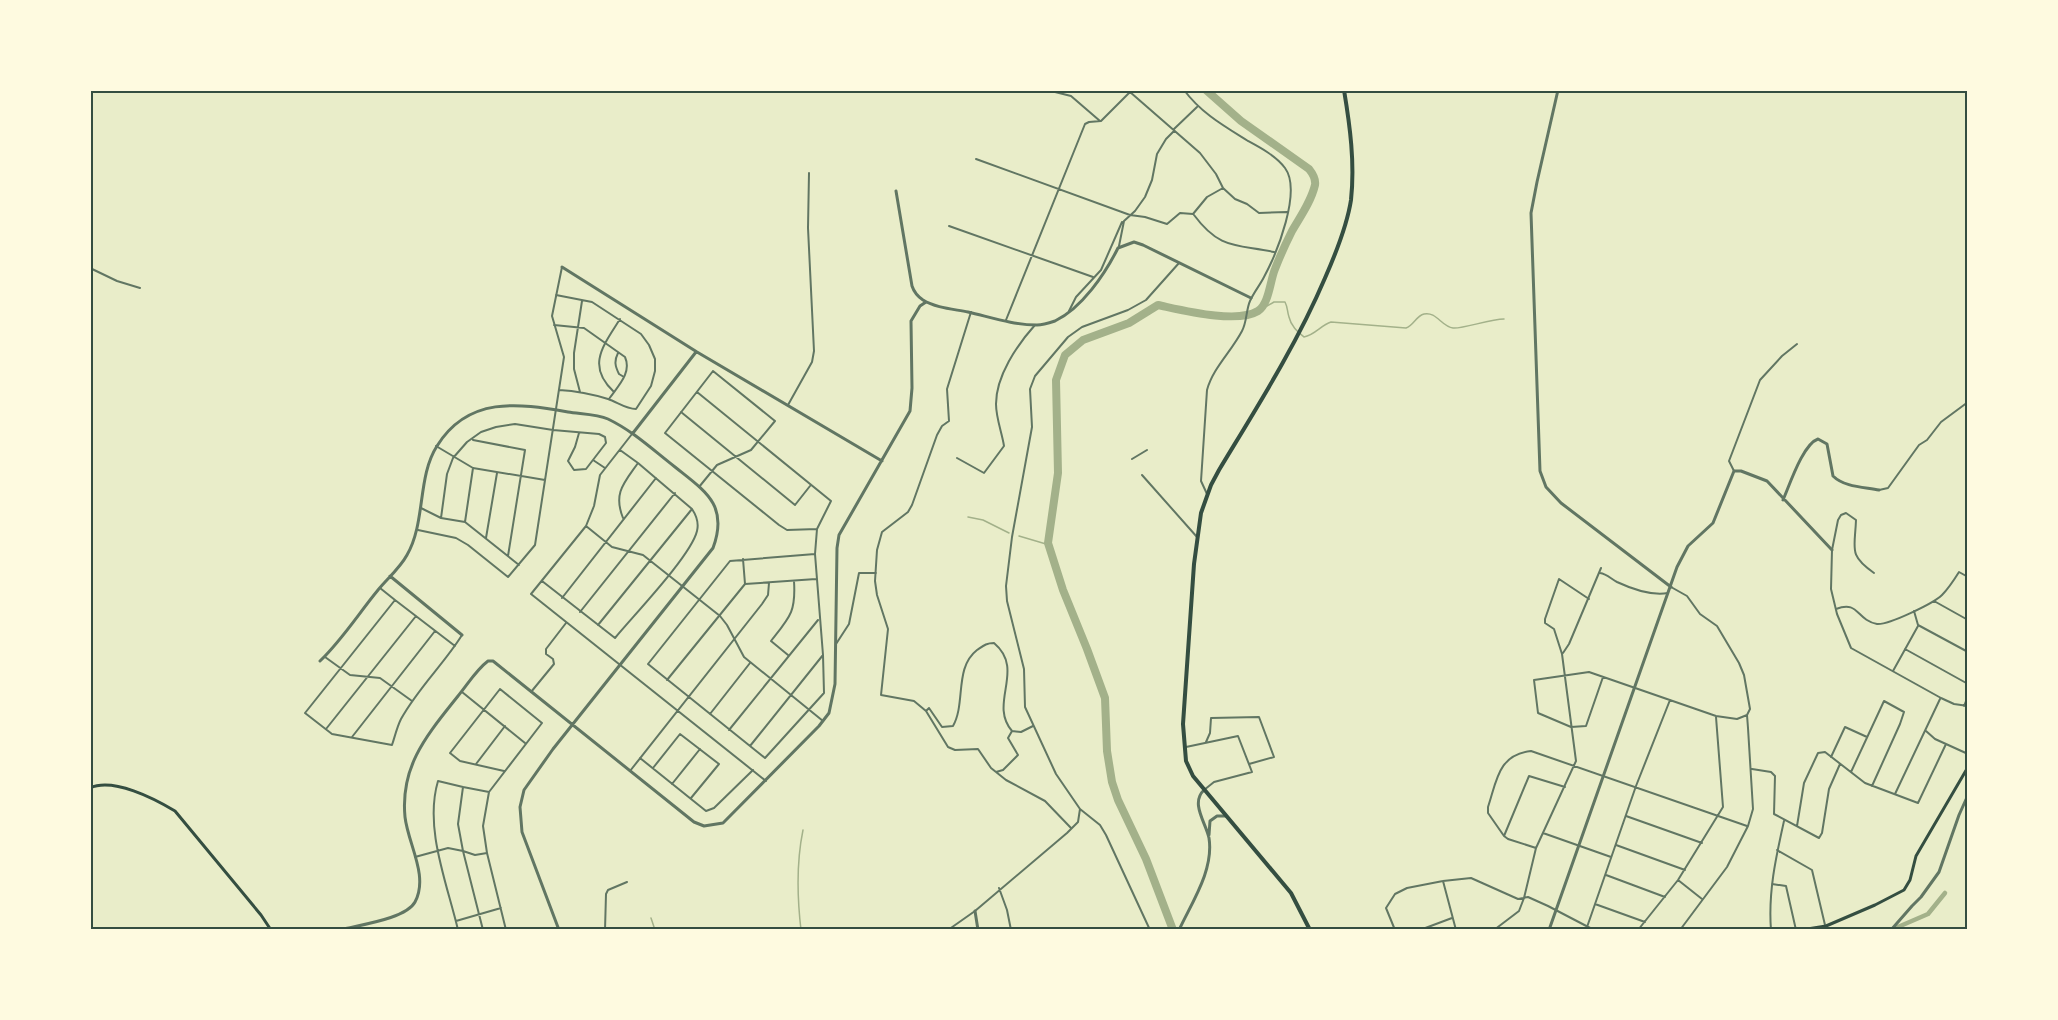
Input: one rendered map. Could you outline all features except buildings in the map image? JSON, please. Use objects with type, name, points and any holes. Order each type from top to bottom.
[{"type":"main road","points":[[1310,930],[1291,893],[1193,776],[1186,761],[1184,748],[1184,711],[1197,537],[1207,494],[1306,322],[1340,241],[1350,202],[1352,172],[1344,90]]},
{"type":"main road","points":[[1801,930],[1826,926],[1904,890],[1910,880],[1916,856],[1968,766]]},
{"type":"main road","points":[[90,788],[103,785],[115,786],[156,800],[175,812],[272,930]]},
{"type":"street","points":[[1047,90],[1071,96],[1101,121]]},
{"type":"street","points":[[1184,90],[1197,107],[1281,164],[1287,170],[1291,183],[1287,212],[1265,276],[1248,305],[1244,328],[1210,378],[1207,390],[1201,481],[1207,494]]},
{"type":"street","points":[[1558,90],[1531,213],[1540,471],[1546,487],[1561,503],[1686,596],[1700,614],[1717,626],[1744,675],[1750,709],[1747,715],[1753,809],[1748,826],[1727,867],[1680,930]]},
{"type":"street","points":[[1006,321],[1086,124],[1101,121],[1130,92],[1200,153],[1216,174],[1223,189],[1235,199],[1259,213],[1287,212]]},
{"type":"street","points":[[1069,311],[1076,297],[1101,270],[1119,225],[1145,197],[1152,180],[1157,154],[1166,139],[1197,107]]},
{"type":"street","points":[[976,159],[1130,215],[1145,216],[1167,224],[1180,213],[1193,214],[1206,231],[1217,239],[1250,249],[1274,252]]},
{"type":"street","points":[[788,405],[812,362],[814,351],[808,228],[809,173]]},
{"type":"street","points":[[1193,214],[1207,197],[1223,189]]},
{"type":"street","points":[[896,191],[915,293],[926,302],[1006,321],[1035,325],[1052,322],[1069,311],[1106,272],[1118,248],[1124,221]]},
{"type":"street","points":[[949,226],[1093,277]]},
{"type":"street","points":[[1118,248],[1134,242],[1139,243],[1251,298]]},
{"type":"street","points":[[1150,930],[1106,835],[1100,825],[1080,809],[1056,774],[1025,707],[1024,669],[1007,601],[1006,586],[1012,537],[1032,427],[1030,389],[1035,376],[1068,337],[1082,327],[1128,310],[1146,300],[1179,263]]},
{"type":"street","points":[[418,530],[456,538],[508,577],[535,545],[564,357],[552,316],[562,267],[697,351],[882,461]]},
{"type":"street","points":[[90,268],[117,281],[140,288]]},
{"type":"street","points":[[556,295],[592,302],[620,320],[641,334],[655,359],[651,386],[636,409],[630,409],[609,399],[559,390]]},
{"type":"street","points":[[580,392],[574,369],[574,353],[582,301]]},
{"type":"street","points":[[339,930],[403,914],[414,904],[419,891],[420,878],[405,819],[407,777],[417,750],[429,732],[488,661],[493,661],[694,822],[704,826],[723,823],[823,721],[829,714],[834,696],[837,548],[840,536],[910,411],[911,321],[920,306],[926,302]]},
{"type":"street","points":[[971,312],[946,389],[950,421],[942,426],[937,435],[912,505],[908,512],[882,532],[877,550],[877,595],[888,629],[881,695],[914,701],[926,711],[948,747],[955,750],[978,749],[991,768],[1006,780],[1045,801],[1071,828]]},
{"type":"street","points":[[614,392],[606,385],[598,365],[605,342],[620,320]]},
{"type":"street","points":[[554,325],[584,328],[625,357],[628,371],[609,399]]},
{"type":"street","points":[[957,458],[984,474],[1004,446],[996,407],[997,395],[1014,351],[1035,325]]},
{"type":"street","points":[[1549,930],[1677,567],[1688,546],[1713,523],[1734,471],[1729,461],[1731,454],[1760,380],[1782,356],[1797,344]]},
{"type":"street","points":[[697,351],[605,468],[600,476],[594,506],[585,526],[531,594],[766,781]]},
{"type":"street","points":[[618,353],[615,366],[619,374],[624,377]]},
{"type":"street","points":[[699,486],[711,471],[721,463],[751,450],[775,421],[713,371],[665,433],[711,471],[787,530],[817,530]]},
{"type":"street","points":[[697,392],[831,501],[817,530],[815,554],[824,693],[765,758],[648,664],[730,561],[815,554]]},
{"type":"street","points":[[1783,500],[1804,451],[1811,441],[1818,439],[1827,444],[1833,476],[1842,483],[1879,490],[1888,488],[1918,445],[1927,440],[1941,422],[1968,402]]},
{"type":"street","points":[[321,661],[407,556],[418,530],[428,468],[436,446],[452,428],[473,414],[494,406],[514,404],[606,418],[633,433],[699,486],[713,501],[718,525],[713,548],[524,789],[520,807],[522,832],[559,930]]},
{"type":"street","points":[[681,412],[795,505],[811,485]]},
{"type":"street","points":[[441,518],[447,474],[453,458],[467,442],[473,440],[481,432],[515,424],[599,434],[605,437],[606,443],[586,470],[574,470],[568,460],[579,433]]},
{"type":"street","points":[[473,440],[525,450],[508,556]]},
{"type":"street","points":[[436,446],[473,468],[545,480]]},
{"type":"street","points":[[542,580],[615,638],[668,575],[697,533],[696,515],[692,509],[620,450]]},
{"type":"street","points":[[1132,459],[1147,450]]},
{"type":"street","points":[[593,460],[605,468]]},
{"type":"street","points":[[623,518],[618,504],[619,494],[638,463]]},
{"type":"street","points":[[465,522],[473,468]]},
{"type":"street","points":[[1734,471],[1741,471],[1767,481],[1832,550]]},
{"type":"street","points":[[486,538],[497,472]]},
{"type":"street","points":[[1142,475],[1197,537]]},
{"type":"street","points":[[562,597],[656,478]]},
{"type":"street","points":[[580,612],[675,493]]},
{"type":"street","points":[[421,507],[441,518],[465,522],[519,566]]},
{"type":"street","points":[[598,625],[692,509]]},
{"type":"street","points":[[1874,573],[1861,564],[1853,551],[1856,520],[1846,513],[1841,515],[1832,550],[1831,590],[1851,648],[1954,705],[1966,706],[1968,696]]},
{"type":"street","points":[[585,526],[612,547],[643,555],[720,616],[727,624],[744,657],[823,721]]},
{"type":"street","points":[[667,680],[745,584],[742,559]]},
{"type":"street","points":[[1562,654],[1569,644],[1601,571],[1615,581],[1635,588],[1658,595],[1669,593]]},
{"type":"street","points":[[1836,609],[1851,606],[1861,616],[1878,624],[1894,621],[1940,597],[1959,572],[1968,577]]},
{"type":"street","points":[[836,644],[849,624],[859,573],[876,573]]},
{"type":"street","points":[[390,576],[462,635],[400,720],[392,745],[332,734],[305,713],[395,600]]},
{"type":"street","points":[[745,584],[816,579]]},
{"type":"street","points":[[1494,930],[1520,910],[1536,848],[1576,761],[1562,654],[1554,629],[1545,622],[1545,619],[1559,579],[1589,599]]},
{"type":"street","points":[[789,656],[771,641],[792,614],[795,599],[794,581]]},
{"type":"street","points":[[630,771],[768,595],[769,583]]},
{"type":"street","points":[[380,588],[455,646]]},
{"type":"street","points":[[1934,600],[1968,620]]},
{"type":"street","points":[[1893,670],[1918,625],[1914,611]]},
{"type":"street","points":[[326,729],[416,616]]},
{"type":"street","points":[[729,730],[819,619]]},
{"type":"street","points":[[531,692],[554,664],[553,659],[546,654],[546,649],[567,622]]},
{"type":"street","points":[[1918,625],[1968,652]]},
{"type":"street","points":[[351,738],[435,631]]},
{"type":"street","points":[[926,711],[929,708],[942,727],[953,726],[957,718],[963,673],[967,661],[972,653],[982,646],[994,643],[1007,661],[1008,681],[1003,698],[1007,725],[1012,731],[1021,732],[1033,726]]},
{"type":"street","points":[[1905,650],[1968,684]]},
{"type":"street","points":[[749,746],[823,655]]},
{"type":"street","points":[[325,657],[350,675],[380,678],[412,702]]},
{"type":"street","points":[[710,714],[750,663]]},
{"type":"street","points":[[1603,677],[1587,726],[1571,727],[1538,713],[1534,680],[1589,672],[1716,716],[1737,719],[1747,715]]},
{"type":"street","points":[[504,771],[460,761],[450,753],[500,689],[542,723],[489,792],[483,826],[487,854],[506,930]]},
{"type":"street","points":[[462,692],[526,743]]},
{"type":"street","points":[[1895,794],[1941,698]]},
{"type":"street","points":[[1586,930],[1636,786],[1670,700]]},
{"type":"street","points":[[1851,772],[1884,701],[1904,712],[1872,786]]},
{"type":"street","points":[[1638,930],[1685,870],[1723,807],[1716,716]]},
{"type":"street","points":[[1206,742],[1210,733],[1211,718],[1259,717],[1274,756],[1249,764]]},
{"type":"street","points":[[476,764],[505,726]]},
{"type":"street","points":[[1831,757],[1845,727],[1868,737]]},
{"type":"street","points":[[996,772],[1003,770],[1018,755],[1008,738],[1012,731]]},
{"type":"street","points":[[1925,731],[1968,754]]},
{"type":"street","points":[[653,768],[680,734],[719,764],[691,798]]},
{"type":"street","points":[[1184,748],[1238,736],[1252,772],[1214,782],[1200,794],[1198,801],[1203,824],[1209,836]]},
{"type":"street","points":[[1797,826],[1804,783],[1818,753],[1825,752],[1865,783],[1918,803],[1946,744]]},
{"type":"street","points":[[672,784],[700,749]]},
{"type":"street","points":[[1536,848],[1504,836],[1488,813],[1502,766],[1506,760],[1521,752],[1531,751],[1748,826]]},
{"type":"street","points":[[640,758],[706,811],[714,808],[753,770]]},
{"type":"street","points":[[1751,769],[1771,772],[1775,776],[1774,814],[1820,838],[1829,789],[1840,764]]},
{"type":"street","points":[[1504,836],[1529,776],[1565,787]]},
{"type":"street","points":[[458,930],[434,834],[432,815],[438,781],[489,792]]},
{"type":"street","points":[[463,787],[458,824],[483,930]]},
{"type":"street","points":[[1891,930],[1921,897],[1939,872],[1968,795]]},
{"type":"street","points":[[948,930],[1042,856],[1078,822],[1080,809]]},
{"type":"street","points":[[1179,930],[1206,871],[1210,821],[1217,816],[1226,816]]},
{"type":"street","points":[[1626,816],[1702,843]]},
{"type":"street","points":[[1771,930],[1769,905],[1784,820]]},
{"type":"street","points":[[1543,833],[1611,857]]},
{"type":"street","points":[[1616,845],[1685,870]]},
{"type":"street","points":[[415,856],[448,848],[475,855],[487,854]]},
{"type":"street","points":[[1777,850],[1812,870],[1826,926]]},
{"type":"street","points":[[1605,874],[1665,897]]},
{"type":"street","points":[[1395,930],[1386,908],[1395,894],[1416,886],[1471,878],[1518,899],[1528,897],[1594,930]]},
{"type":"street","points":[[1678,880],[1702,900]]},
{"type":"street","points":[[1443,881],[1456,930]]},
{"type":"street","points":[[605,930],[606,894],[608,890],[627,882]]},
{"type":"street","points":[[1772,884],[1786,886],[1796,930]]},
{"type":"street","points":[[999,888],[1008,910],[1011,930]]},
{"type":"street","points":[[1595,904],[1644,922]]},
{"type":"street","points":[[456,921],[501,908]]},
{"type":"street","points":[[975,911],[978,930]]},
{"type":"street","points":[[1420,930],[1452,918]]},
{"type":"waterway","points":[[1173,930],[1146,859],[1112,782],[1107,751],[1105,698],[1063,590],[1048,543],[1058,473],[1056,380],[1065,355],[1083,340],[1129,323],[1158,305],[1223,316],[1249,315],[1258,311],[1265,303],[1285,245],[1313,191],[1315,181],[1309,169],[1241,121],[1206,90]]},
{"type":"waterway","points":[[1260,310],[1274,302],[1285,302],[1291,323],[1304,337],[1331,322],[1406,328],[1421,315],[1428,314],[1453,328],[1504,319]]},
{"type":"waterway","points":[[968,517],[983,520],[1009,533]]},
{"type":"waterway","points":[[1019,536],[1048,543]]},
{"type":"waterway","points":[[801,930],[798,880],[803,830]]},
{"type":"waterway","points":[[1891,930],[1928,914],[1945,893]]},
{"type":"waterway","points":[[651,918],[655,930]]}]
